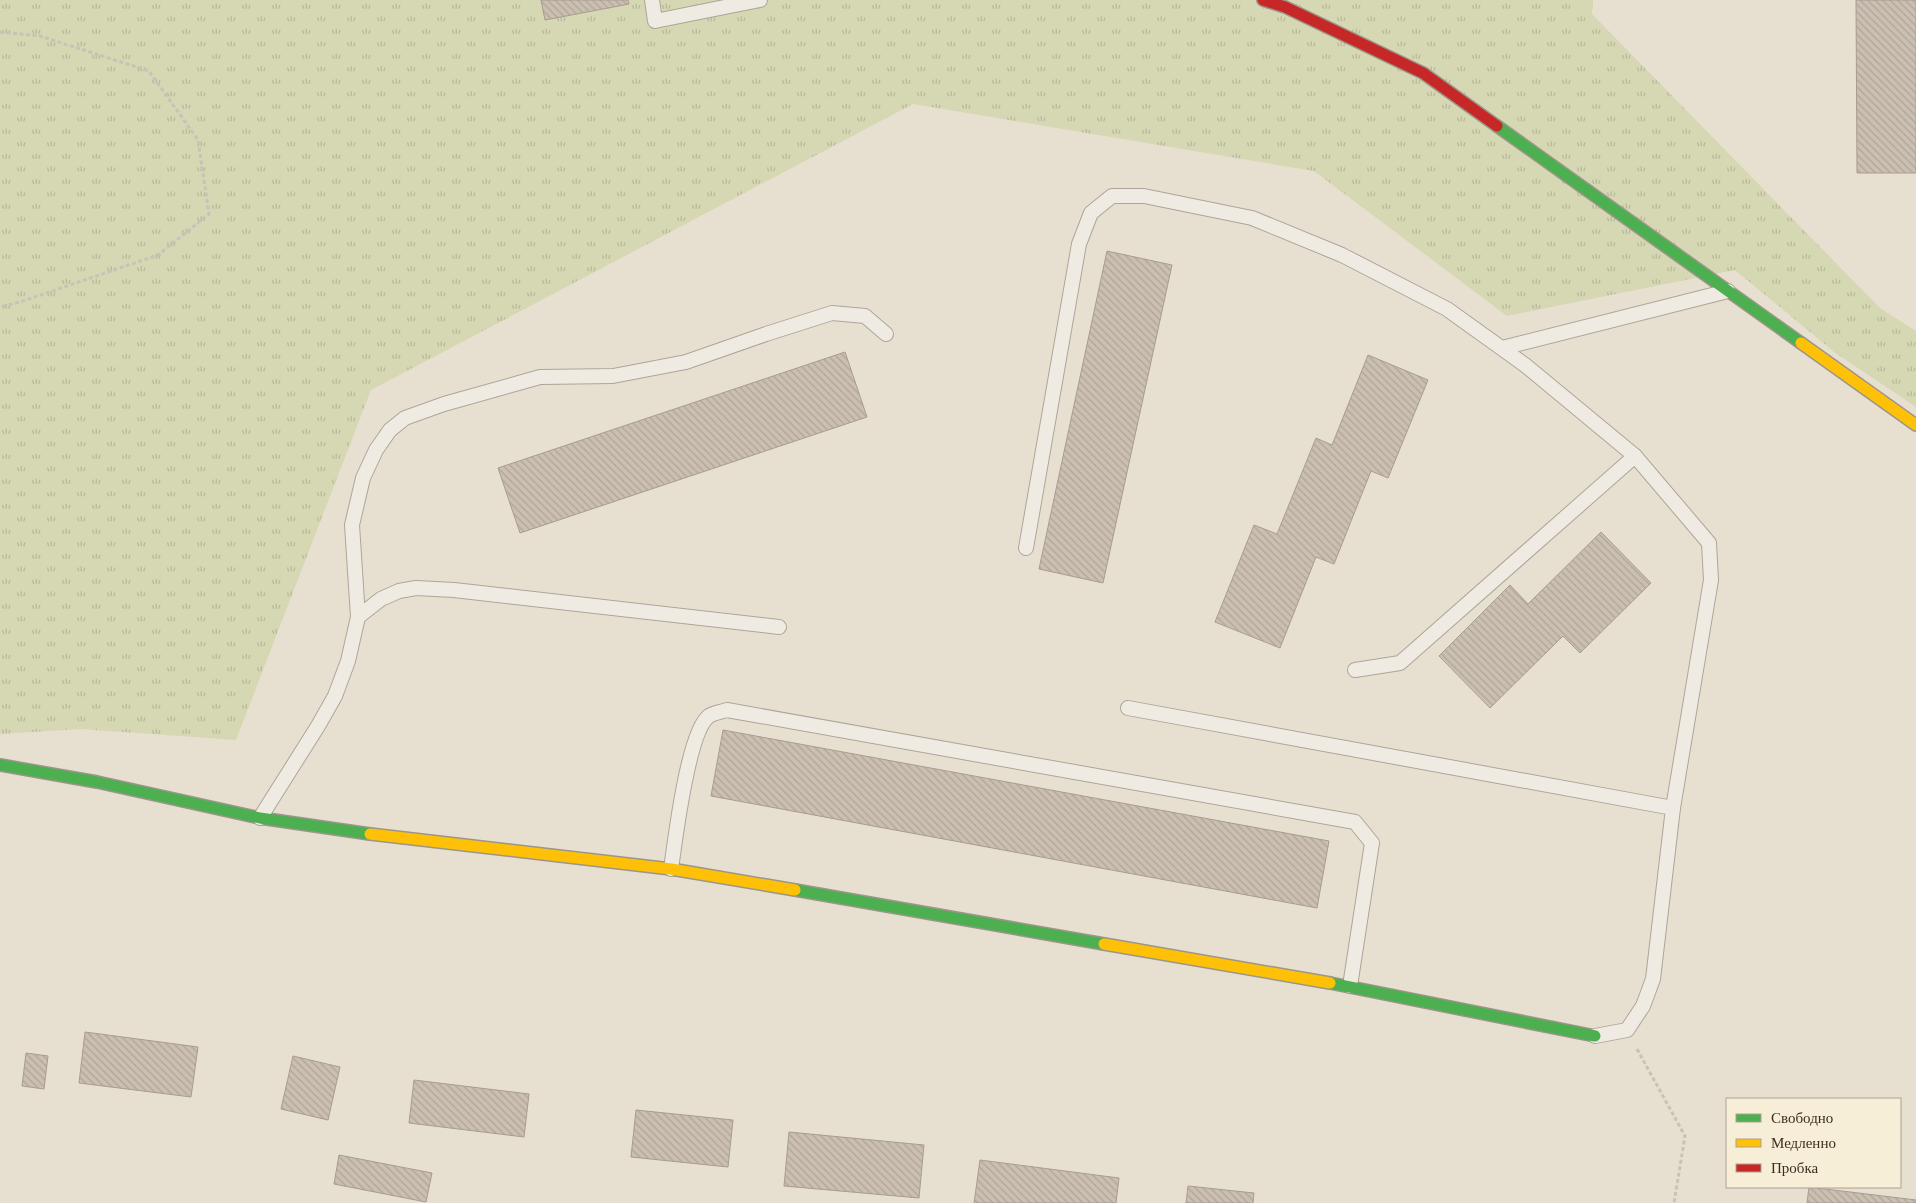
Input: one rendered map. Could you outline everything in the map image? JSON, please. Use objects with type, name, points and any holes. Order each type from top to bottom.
[{"type":"street","points":[[1263,0],[1285,7],[1423,73],[1916,425]]},
{"type":"street","points":[[0,765],[97,782],[260,818],[412,840],[671,868],[1350,986],[1595,1036]]},
{"type":"lane","points":[[652,0],[655,21],[760,0]]},
{"type":"lane","points":[[1026,548],[1079,244],[1091,213],[1112,196],[1144,196],[1252,218],[1342,255],[1447,309],[1525,365],[1636,456],[1709,544],[1711,580],[1673,808],[1653,979],[1643,1006],[1627,1030],[1595,1036]]},
{"type":"lane","points":[[1502,348],[1728,291]]},
{"type":"lane","points":[[260,818],[335,696],[348,661],[358,617],[352,524],[363,478],[376,450],[390,430],[404,418],[444,404],[540,377],[613,376],[686,362],[832,313],[864,316],[886,334]]},
{"type":"lane","points":[[1355,670],[1400,662],[1636,456]]},
{"type":"lane","points":[[358,617],[381,599],[399,591],[416,588],[454,590],[778,627]]},
{"type":"lane","points":[[1128,708],[1673,808]]},
{"type":"lane","points":[[671,868],[679,807],[698,731],[708,716],[727,710],[1355,822],[1372,844],[1350,986]]},
{"type":"path","points":[[0,32],[40,36],[149,70],[198,140],[209,214],[158,255],[20,302],[0,307]]},
{"type":"path","points":[[1627,1030],[1685,1136],[1674,1203]]},
{"type":"green space","points":[[0,0],[1593,0],[1592,14],[1880,308],[1916,331],[1916,407],[1834,352],[1735,270],[1507,316],[1314,171],[913,104],[371,390],[236,740],[81,729],[0,734]]},
{"type":"building","points":[[541,0],[628,0],[629,4],[545,20]]},
{"type":"building","points":[[1856,0],[1916,0],[1916,173],[1857,173]]},
{"type":"building","points":[[1107,251],[1172,265],[1103,583],[1039,569]]},
{"type":"building","points":[[845,352],[867,417],[520,533],[498,468]]},
{"type":"building","points":[[1368,355],[1428,380],[1388,478],[1371,471],[1334,564],[1316,557],[1280,648],[1215,622],[1254,525],[1277,534],[1316,438],[1332,445]]},
{"type":"building","points":[[1601,532],[1651,583],[1580,653],[1563,636],[1490,708],[1439,656],[1510,585],[1528,604]]},
{"type":"building","points":[[723,730],[1329,841],[1317,908],[711,796]]},
{"type":"building","points":[[85,1032],[198,1047],[191,1097],[79,1083]]},
{"type":"building","points":[[26,1053],[48,1056],[44,1089],[22,1086]]},
{"type":"building","points":[[293,1056],[340,1067],[328,1120],[281,1109]]},
{"type":"building","points":[[414,1080],[529,1094],[524,1137],[409,1123]]},
{"type":"building","points":[[636,1110],[733,1120],[728,1167],[631,1157]]},
{"type":"building","points":[[789,1132],[924,1145],[919,1198],[784,1186]]},
{"type":"building","points":[[339,1155],[432,1173],[426,1202],[334,1184]]},
{"type":"building","points":[[980,1160],[1119,1178],[1116,1203],[974,1203]]},
{"type":"building","points":[[1188,1186],[1254,1193],[1253,1203],[1186,1203]]},
{"type":"building","points":[[1809,1188],[1916,1200],[1916,1203],[1807,1203]]},
{"type":"traffic: fast","points":[[1497,126],[1801,343]]},
{"type":"traffic: fast","points":[[0,765],[97,782],[260,818],[370,834]]},
{"type":"traffic: fast","points":[[795,890],[1104,944]]},
{"type":"traffic: fast","points":[[1330,983],[1595,1036]]},
{"type":"traffic: slow","points":[[1801,343],[1916,425]]},
{"type":"traffic: slow","points":[[370,834],[671,869],[795,890]]},
{"type":"traffic: slow","points":[[1104,944],[1330,983]]},
{"type":"traffic: jam","points":[[1263,0],[1285,7],[1423,73],[1497,126]]}]
